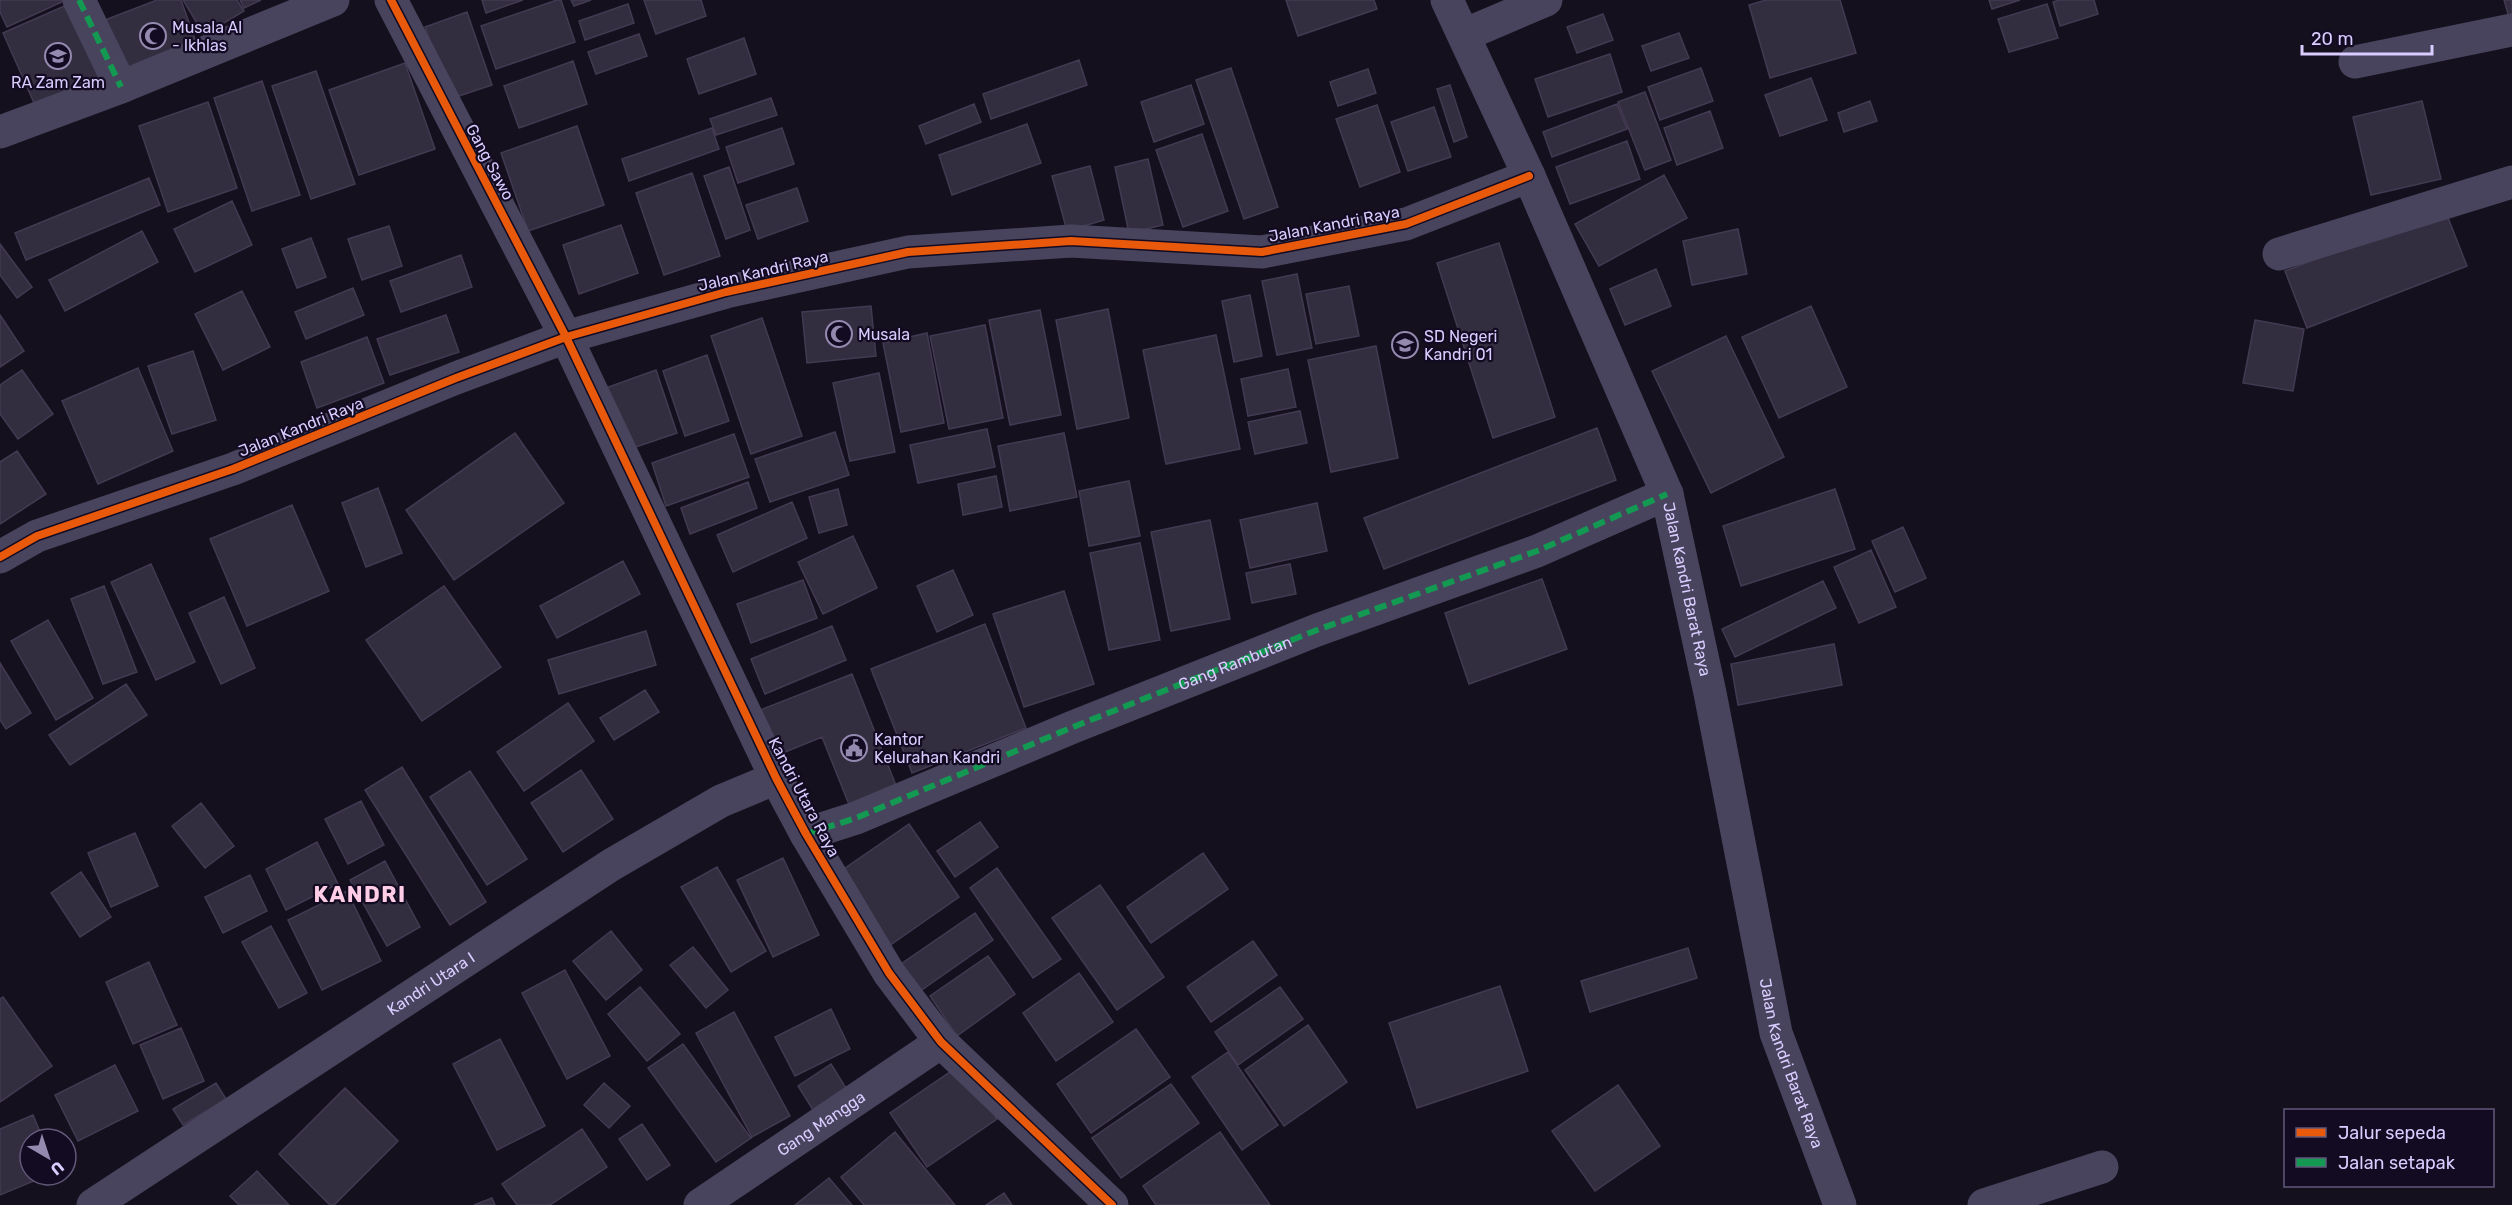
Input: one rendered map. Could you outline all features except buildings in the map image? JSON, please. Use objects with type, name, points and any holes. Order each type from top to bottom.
[{"type":"street","points":[[80,0],[121,87]]},
{"type":"street","points":[[0,132],[121,87],[333,0]]},
{"type":"street","name":"Gang Sawo","points":[[391,0],[566,337]]},
{"type":"street","name":"Jalan Kandri Barat Raya","points":[[1448,0],[1529,176],[1667,494],[1710,693],[1776,1033],[1840,1205]]},
{"type":"street","points":[[1464,35],[1546,0]]},
{"type":"street","points":[[2355,62],[2512,30]]},
{"type":"street","name":"Jalan Kandri Raya","points":[[0,557],[37,536],[233,469],[456,378],[566,337],[726,292],[908,252],[1071,241],[1262,252],[1406,224],[1529,176]]},
{"type":"street","points":[[2279,254],[2512,183]]},
{"type":"street","name":"Kandri Utara Raya","points":[[566,337],[776,778],[806,834],[889,973],[941,1042],[1112,1205]]},
{"type":"street","name":"Gang Rambutan","points":[[806,834],[856,818],[1073,727],[1317,630],[1537,551],[1667,494]]},
{"type":"street","name":"Kandri Utara I","points":[[93,1205],[611,865],[721,801],[776,778]]},
{"type":"street","name":"Gang Mangga","points":[[700,1205],[941,1042]]},
{"type":"street","points":[[1984,1205],[2102,1167]]},
{"type":"marked path","points":[[79,0],[121,87]]},
{"type":"marked path","points":[[806,834],[856,818],[1073,727],[1317,630],[1537,551],[1667,494]]},
{"type":"cycle path","points":[[391,0],[566,337],[776,778],[806,834],[889,973],[941,1042],[1112,1205]]},
{"type":"cycle path","points":[[0,557],[37,536],[233,469],[456,378],[566,337],[726,292],[908,252],[1071,241],[1262,252],[1406,224],[1529,176]]},
{"type":"place","name":"Musala Al - Ikhlas","points":[[153,36]]},
{"type":"place","name":"RA Zam Zam","points":[[58,56]]},
{"type":"place","name":"Musala","points":[[839,334]]},
{"type":"place","name":"SD Negeri Kandri 01","points":[[1405,345]]},
{"type":"place","name":"Kantor Kelurahan Kandri","points":[[854,748]]},
{"type":"district","name":"KANDRI","points":[[360,894]]}]
